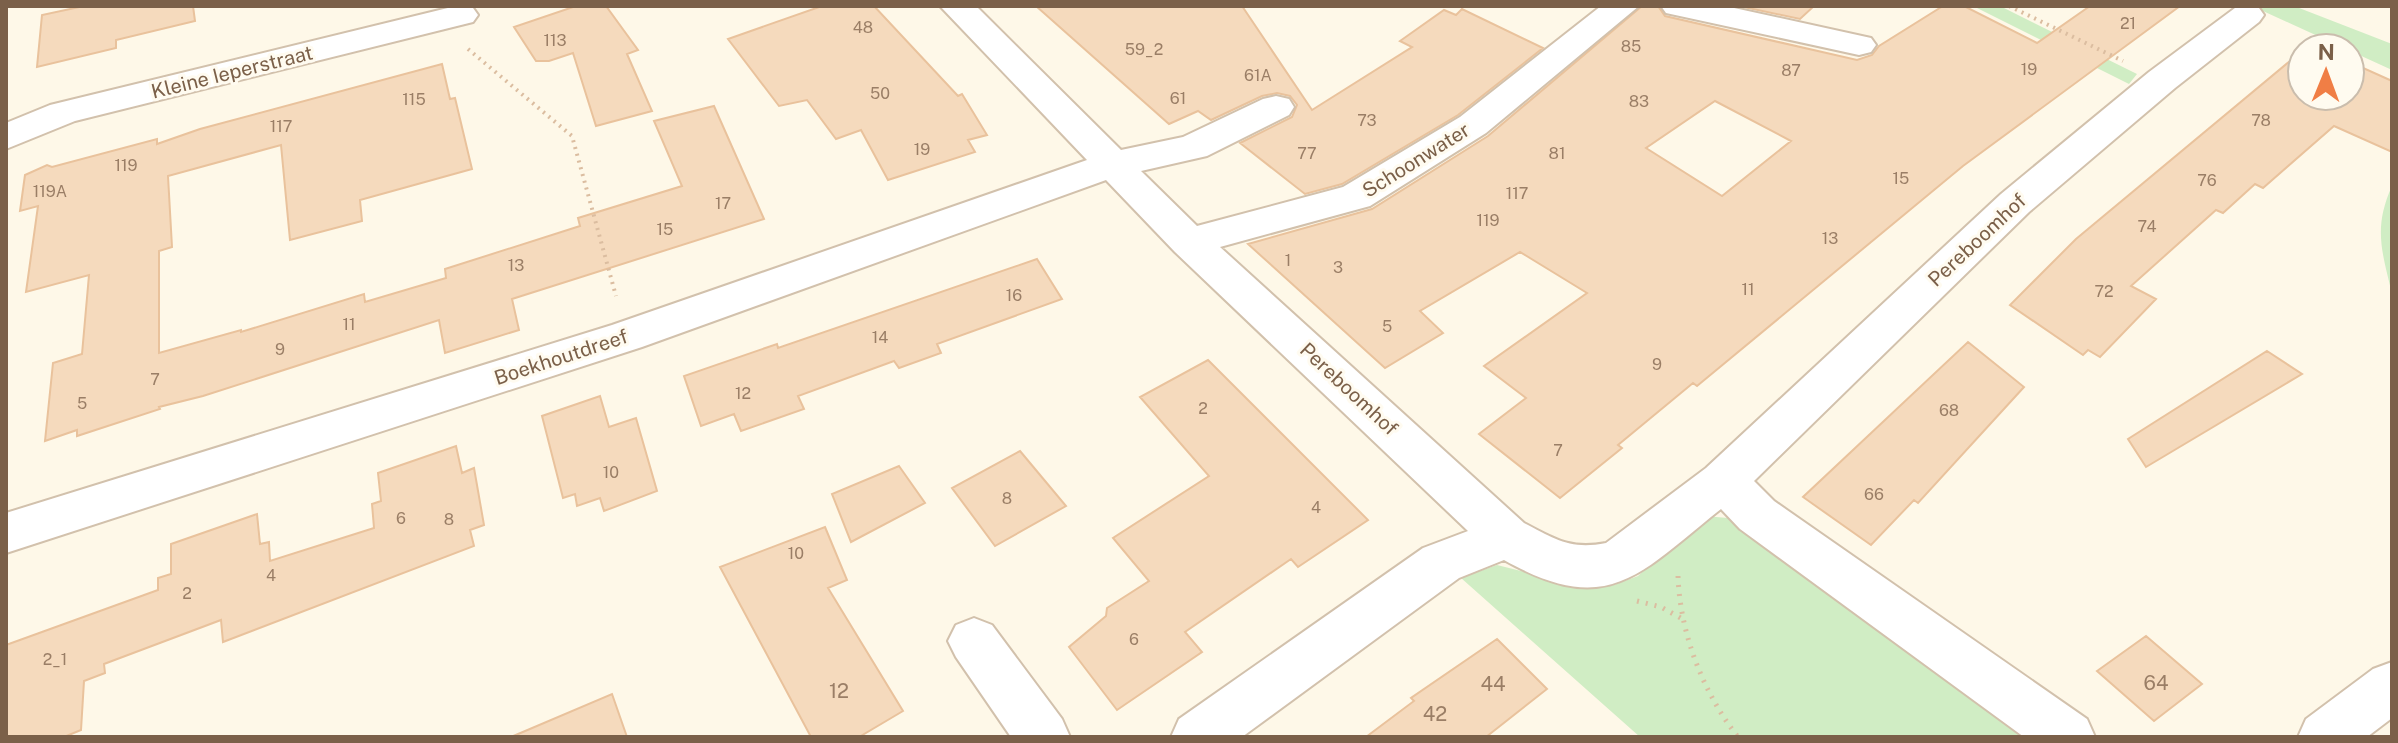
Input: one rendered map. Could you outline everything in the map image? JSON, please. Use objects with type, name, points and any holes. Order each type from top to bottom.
[{"type":"street","points":[[957,6],[1189,242]]},
{"type":"street","name":"Schoonwater","points":[[1189,242],[1356,197],[1473,125],[1622,6]]},
{"type":"street","points":[[1678,6],[1859,45]]},
{"type":"street","name":"Pereboomhof","points":[[1189,242],[1507,537],[1554,563],[1586,568],[1619,561],[1723,481],[2015,203],[2162,80],[2247,15]]},
{"type":"street","name":"Kleine Ieperstraat","points":[[6,137],[63,113],[448,18]]},
{"type":"street","points":[[1111,165],[1194,147],[1276,107]]},
{"type":"street","name":"Boekhoutdreef","points":[[6,533],[627,336],[1111,165]]},
{"type":"street","points":[[1723,481],[1757,515],[2068,737]]},
{"type":"street","points":[[1198,737],[1441,563],[1507,537]]},
{"type":"street","points":[[974,641],[1043,737]]},
{"type":"street","points":[[2325,737],[2392,686]]},
{"type":"path","points":[[2009,6],[2162,80]]},
{"type":"path","points":[[448,18],[572,136],[627,336]]},
{"type":"path","points":[[1677,577],[1700,670],[1719,713],[1738,737]]},
{"type":"green space","points":[[1973,6],[2000,6],[2137,74],[2129,84]]},
{"type":"green space","points":[[2252,6],[2294,6],[2361,32],[2309,32]]},
{"type":"green space","points":[[2366,34],[2392,44],[2392,70],[2366,58]]},
{"type":"green space","points":[[2392,186],[2392,294],[2381,227]]},
{"type":"green space","points":[[1704,516],[1728,518],[2022,737],[1640,737],[1461,578],[1497,565],[1573,584],[1614,585],[1638,576]]},
{"type":"building","points":[[84,6],[193,6],[195,21],[116,40],[116,48],[37,67],[42,15]]},
{"type":"building","points":[[576,6],[606,6],[638,50],[627,54],[652,111],[596,126],[573,53],[549,61],[536,61],[514,27]]},
{"type":"building","points":[[822,6],[874,6],[958,96],[962,94],[987,135],[968,140],[975,152],[888,180],[861,130],[836,139],[807,100],[779,106],[728,39]]},
{"type":"building","points":[[1036,6],[1242,6],[1312,110],[1412,47],[1400,41],[1444,10],[1456,15],[1462,9],[1543,48],[1458,115],[1342,184],[1305,194],[1240,143],[1292,117],[1297,105],[1290,96],[1277,93],[1262,96],[1211,120],[1198,111],[1169,124]]},
{"type":"building","points":[[1642,6],[1658,6],[1665,16],[1857,60],[1872,55],[1879,46],[1943,6],[1964,6],[2037,43],[2090,6],[2180,6],[1963,166],[1697,386],[1693,383],[1618,445],[1622,448],[1560,498],[1479,434],[1526,398],[1484,366],[1587,293],[1520,252],[1420,311],[1443,333],[1385,368],[1248,244],[1372,209],[1488,136]],"holes":[[[1715,101],[1791,141],[1722,196],[1646,148]]]},
{"type":"building","points":[[1739,6],[1814,6],[1800,19]]},
{"type":"building","points":[[442,64],[450,99],[455,98],[472,169],[360,200],[362,221],[290,240],[281,145],[168,176],[172,247],[159,251],[159,353],[241,332],[364,294],[365,302],[446,278],[445,269],[580,226],[578,218],[682,186],[654,121],[714,106],[764,219],[512,299],[519,330],[445,353],[439,320],[203,396],[159,407],[77,436],[77,430],[45,441],[53,363],[82,354],[89,275],[26,292],[38,206],[20,211],[25,175],[47,165],[52,167],[157,139],[157,144],[200,129]]},
{"type":"building","points":[[2286,64],[2286,112],[2366,112],[2366,69],[2392,81],[2392,152],[2334,126],[2263,188],[2255,184],[2223,213],[2216,210],[2131,286],[2156,299],[2100,357],[2088,350],[2083,355],[2010,305],[2076,239]]},
{"type":"building","points":[[1037,259],[1062,299],[937,344],[941,353],[899,368],[894,361],[798,396],[804,409],[741,431],[734,414],[701,426],[684,376],[777,344],[778,348]]},
{"type":"building","points":[[1968,342],[2024,387],[1918,503],[1914,500],[1871,545],[1803,497]]},
{"type":"building","points":[[2267,351],[2302,374],[2146,467],[2128,439]]},
{"type":"building","points":[[1208,360],[1368,520],[1298,567],[1291,559],[1185,632],[1202,652],[1117,710],[1069,647],[1106,616],[1107,608],[1149,581],[1113,538],[1209,476],[1140,397]]},
{"type":"building","points":[[600,396],[609,427],[636,418],[657,491],[604,511],[600,498],[577,506],[575,494],[563,498],[542,416]]},
{"type":"building","points":[[456,446],[462,473],[474,468],[484,525],[470,530],[474,546],[223,642],[221,620],[104,664],[105,673],[84,681],[81,730],[64,737],[6,737],[6,645],[158,590],[158,578],[171,574],[171,544],[257,514],[260,544],[269,542],[270,561],[374,528],[372,504],[381,501],[378,473]]},
{"type":"building","points":[[1020,451],[1066,506],[995,546],[952,488]]},
{"type":"building","points":[[899,466],[925,503],[851,542],[832,494]]},
{"type":"building","points":[[825,527],[847,580],[828,588],[903,711],[859,737],[811,737],[720,567]]},
{"type":"building","points":[[2146,636],[2202,684],[2154,721],[2097,671]]},
{"type":"building","points":[[1497,639],[1547,689],[1486,737],[1366,737],[1414,701],[1411,698]]},
{"type":"building","points":[[612,694],[627,737],[511,737]]}]
